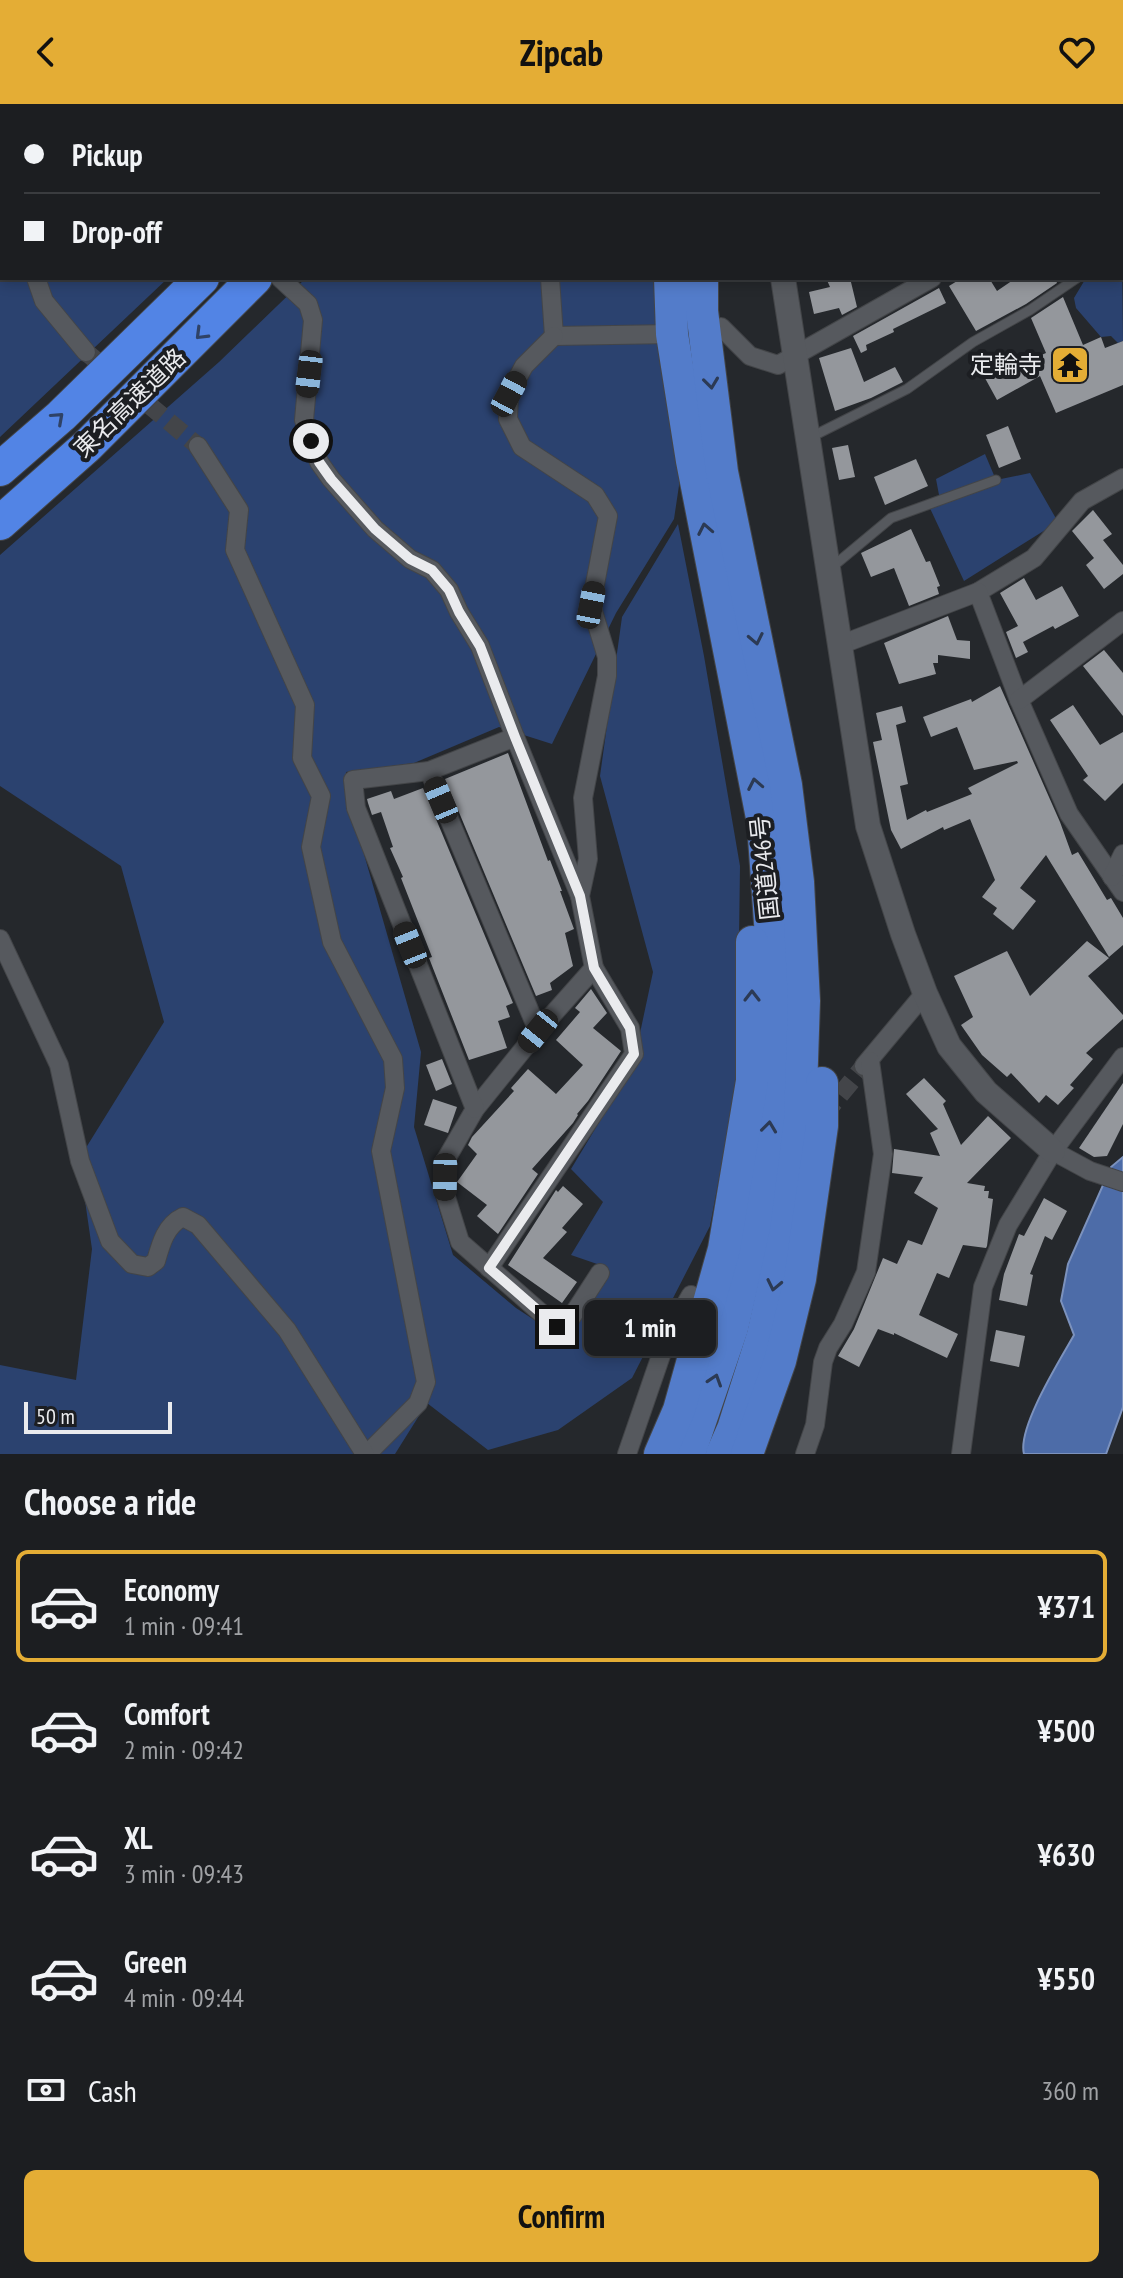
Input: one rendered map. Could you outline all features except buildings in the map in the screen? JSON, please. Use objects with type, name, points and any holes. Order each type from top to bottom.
[{"type":"highway","name":"東名高速道路","points":[[0,469],[61,416],[200,280]]},
{"type":"highway","name":"東名高速道路","points":[[0,523],[87,446],[253,280]]},
{"type":"highway","name":"国道246号","points":[[670,280],[672,334],[692,461],[762,826],[776,1008],[770,1119],[756,1225],[732,1328],[689,1454]]},
{"type":"highway","name":"国道246号","points":[[702,280],[702,311],[722,472],[786,785],[798,882],[804,1001],[800,1105],[786,1231],[763,1335],[722,1454]]},
{"type":"highway","points":[[660,1454],[679,1410],[724,1249],[752,1081],[752,884],[762,826]]},
{"type":"highway","points":[[747,1454],[780,1361],[800,1279],[822,1126],[823,1018],[798,882]]},
{"type":"street","points":[[37,280],[44,301],[86,352]]},
{"type":"street","points":[[282,280],[308,304],[313,320],[304,420],[319,462],[375,529],[410,559],[432,570],[449,590],[480,646],[580,896],[594,968],[630,1028],[634,1054],[489,1268]]},
{"type":"street","points":[[550,280],[554,336]]},
{"type":"street","points":[[783,280],[868,826],[925,993],[949,1046],[986,1092],[1053,1151],[1090,1171],[1123,1182]]},
{"type":"street","points":[[721,327],[750,356],[778,365],[928,280]]},
{"type":"street","points":[[580,896],[588,859],[583,798],[607,676],[607,657],[591,605],[608,516],[595,495],[522,447],[508,419],[509,394],[524,366],[554,336],[672,334]]},
{"type":"street","points":[[0,939],[59,1065],[80,1161],[110,1241],[132,1264],[148,1267],[156,1261],[161,1242],[173,1221],[183,1217],[198,1225],[287,1330],[366,1454],[418,1403],[426,1382],[381,1151],[395,1088],[393,1059],[332,942],[311,847],[321,796],[302,758],[305,705],[235,550],[239,510],[198,446]]},
{"type":"street","points":[[840,645],[978,592],[1034,558],[1082,501],[1123,478]]},
{"type":"street","points":[[978,592],[1019,700],[1069,814],[1118,884]]},
{"type":"street","points":[[1019,700],[1123,621]]},
{"type":"street","points":[[475,1109],[356,808],[353,780],[429,771],[515,737]]},
{"type":"street","points":[[429,771],[538,1031]]},
{"type":"street","points":[[1118,884],[1123,854]]},
{"type":"street","points":[[594,968],[475,1109],[445,1161],[445,1194],[460,1242],[557,1327],[567,1324],[600,1273]]},
{"type":"street","points":[[805,1454],[815,1425],[823,1362],[866,1272],[883,1154],[867,1064],[925,993]]},
{"type":"street","points":[[961,1454],[983,1287],[1008,1225],[1053,1151],[1123,1057]]},
{"type":"street","points":[[627,1454],[668,1335],[691,1295]]},
{"type":"lane","points":[[809,438],[907,389],[973,342],[1030,310],[1074,280]]},
{"type":"lane","points":[[829,570],[891,518],[996,480]]},
{"type":"shaded area","points":[[0,280],[166,280],[0,437]]},
{"type":"shaded area","points":[[304,280],[710,280],[674,519],[616,613],[552,744],[499,727],[414,763],[346,772],[353,816],[421,1052],[414,1127],[453,1255],[516,1308],[559,1336],[600,1265],[571,1255],[603,1202],[571,1169],[633,1066],[653,972],[600,776],[622,617],[678,524],[740,866],[737,1083],[710,1226],[632,1378],[558,1430],[488,1450],[427,1403],[395,1454],[0,1454],[0,1365],[76,1380],[92,1249],[79,1159],[164,1022],[121,866],[0,786],[0,555],[219,362]]},
{"type":"shaded area","points":[[1085,280],[1122,280],[1123,341],[1118,343],[1111,336],[1101,337],[1076,308],[1074,298]]},
{"type":"shaded area","points":[[985,454],[996,480],[1030,473],[1058,522],[964,581],[928,504],[939,495],[936,479]]},
{"type":"shaded area","points":[[1123,1157],[1123,1407],[1106,1454],[1024,1454],[1027,1428],[1033,1412],[1074,1335],[1061,1301],[1068,1264],[1111,1167]]},
{"type":"tunnel","points":[[86,352],[198,446]]},
{"type":"tunnel","points":[[823,1116],[864,1066]]},
{"type":"place","name":"定輪寺","points":[[1070,365]]},
{"type":"route","points":[[311,441],[319,462],[331,479],[375,529],[410,559],[432,570],[449,590],[480,646],[580,896],[594,968],[630,1028],[634,1054],[489,1268],[557,1327]]}]
